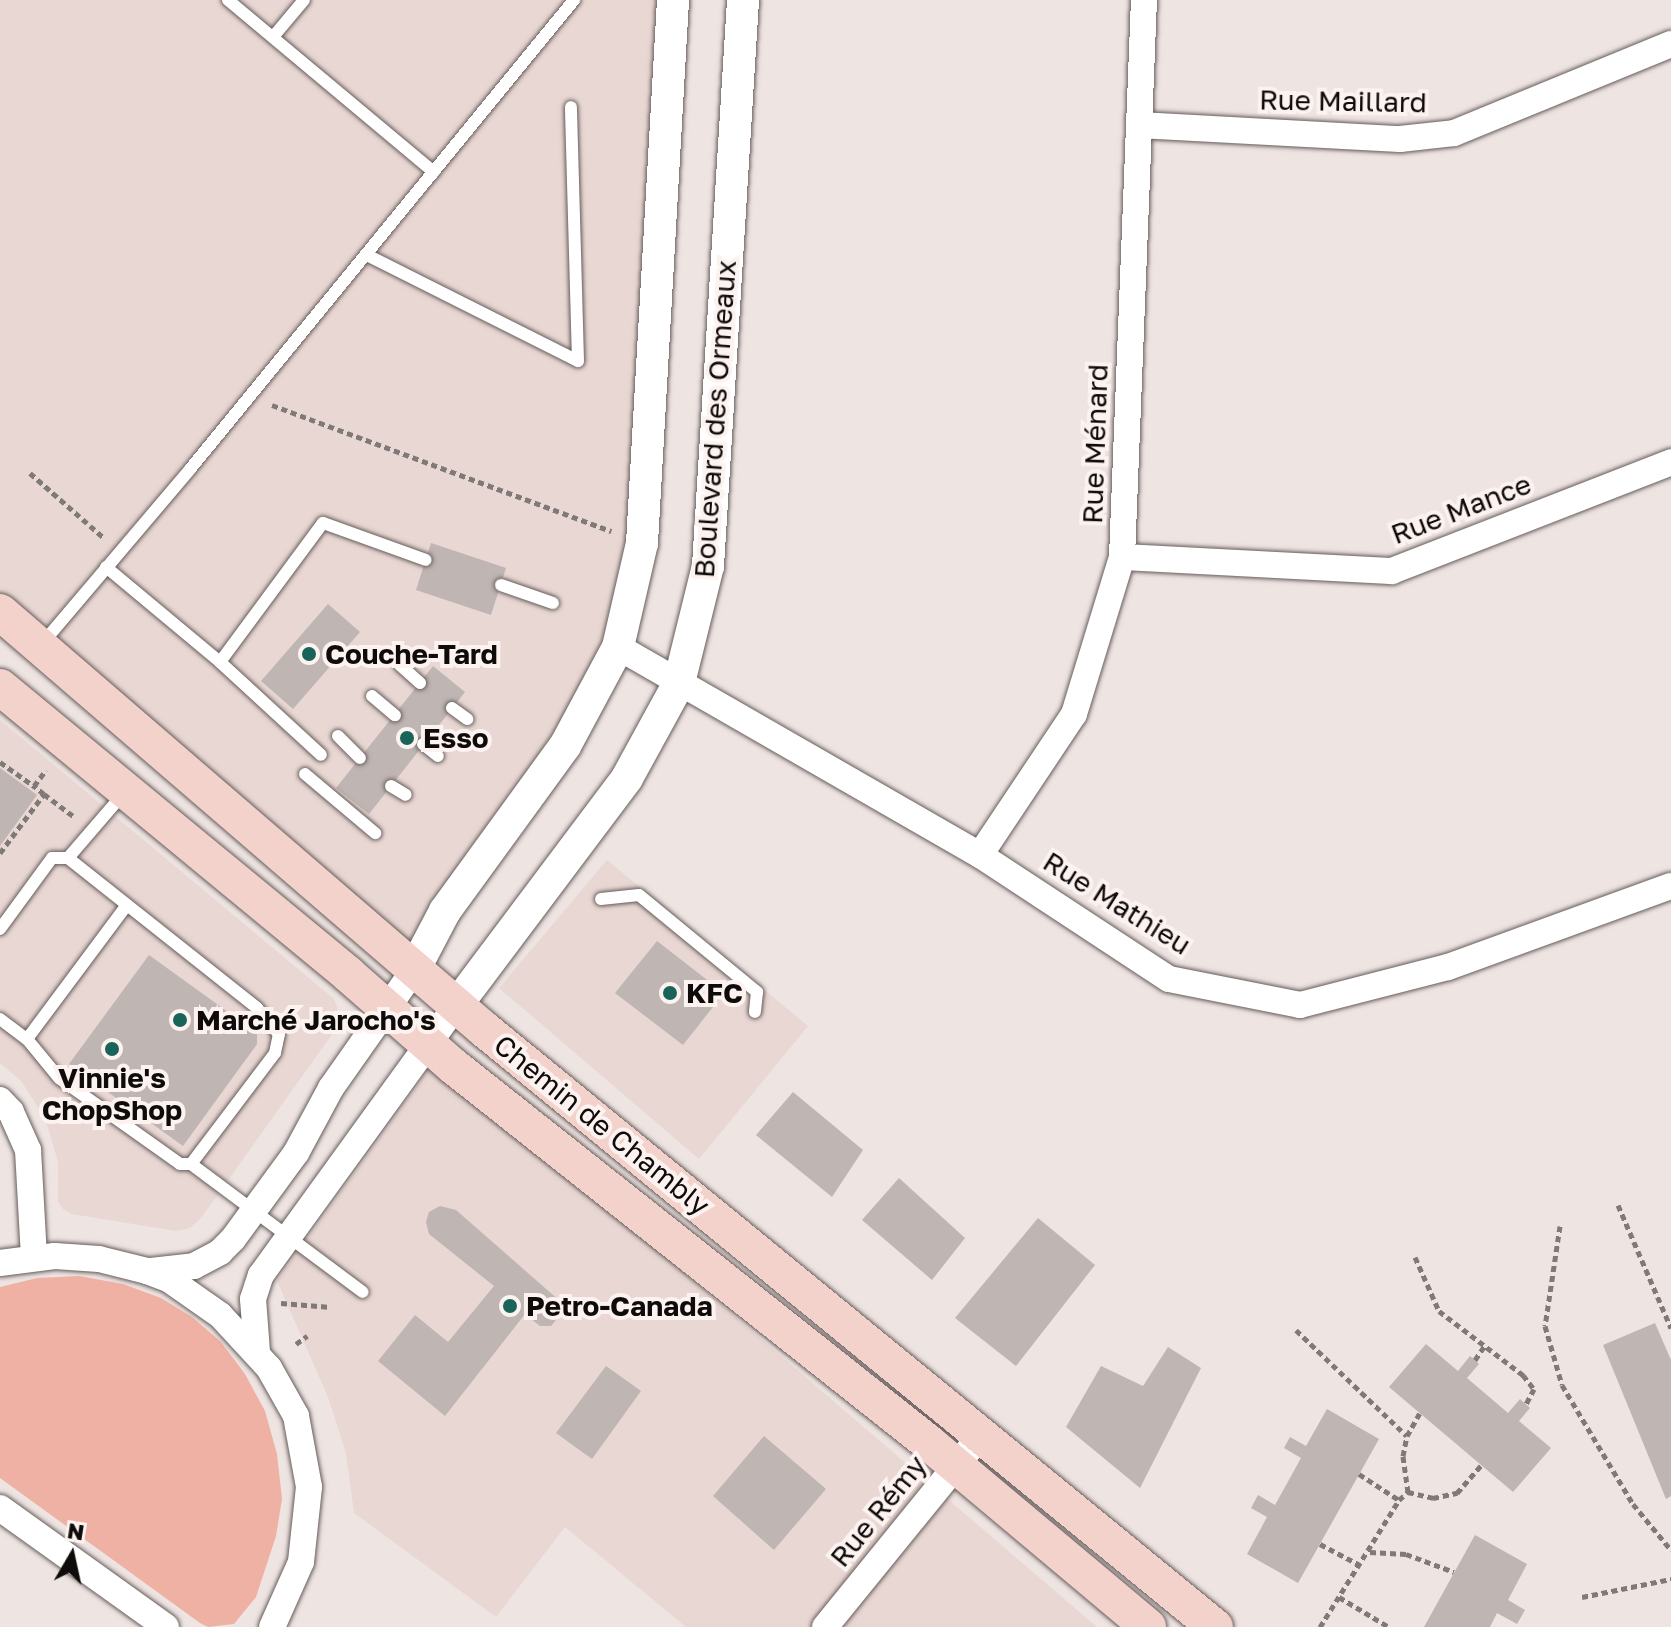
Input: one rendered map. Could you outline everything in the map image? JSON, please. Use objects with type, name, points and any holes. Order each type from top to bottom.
[{"type":"main road","name":"Chemin de Chambly","points":[[0,612],[456,1006],[1215,1627]]},
{"type":"main road","name":"Chemin de Chambly","points":[[0,687],[427,1044],[956,1465],[1148,1627]]},
{"type":"street","points":[[147,1271],[181,1269],[207,1261],[233,1239],[296,1153],[341,1072],[414,970],[445,911],[565,746],[618,647],[642,543],[673,0]]},
{"type":"street","name":"Boulevard des Ormeaux","points":[[456,1006],[627,778],[679,683],[708,566],[743,0]]},
{"type":"street","name":"Rue Ménard","points":[[980,855],[1074,714],[1122,557],[1144,0]]},
{"type":"street","name":"Rue Maillard","points":[[1139,125],[1400,139],[1454,133],[1671,44]]},
{"type":"street","name":"Rue Mance","points":[[1122,557],[1392,571],[1671,462]]},
{"type":"street","name":"Rue Mathieu","points":[[618,647],[980,855],[1169,979],[1300,1005],[1448,967],[1671,886]]},
{"type":"street","points":[[257,1352],[253,1308],[256,1286],[289,1235],[456,1006]]},
{"type":"street","points":[[0,1100],[11,1112],[28,1150],[34,1257]]},
{"type":"street","points":[[0,1263],[34,1257],[99,1259],[147,1271],[170,1280],[220,1315],[257,1352],[281,1386],[296,1416],[309,1487],[301,1562],[272,1627]]},
{"type":"street","name":"Rue Rémy","points":[[825,1627],[981,1435]]},
{"type":"street","points":[[0,1508],[166,1627]]},
{"type":"lane","points":[[228,0],[434,172]]},
{"type":"lane","points":[[273,37],[304,0]]},
{"type":"lane","points":[[40,646],[367,255],[574,0]]},
{"type":"lane","points":[[367,255],[578,361],[571,107]]},
{"type":"lane","points":[[220,662],[323,523],[426,560]]},
{"type":"lane","points":[[106,567],[220,662],[321,755]]},
{"type":"lane","points":[[501,585],[553,603]]},
{"type":"lane","points":[[400,665],[420,683]]},
{"type":"lane","points":[[372,696],[395,715]]},
{"type":"lane","points":[[452,708],[467,719]]},
{"type":"lane","points":[[338,736],[360,758]]},
{"type":"lane","points":[[423,744],[438,756]]},
{"type":"lane","points":[[305,774],[375,833]]},
{"type":"lane","points":[[391,786],[406,795]]},
{"type":"lane","points":[[68,858],[126,791]]},
{"type":"lane","points":[[0,929],[52,858],[68,858],[257,1008],[279,1034],[275,1053],[191,1164]]},
{"type":"lane","points":[[601,899],[639,895],[757,992],[755,1012]]},
{"type":"lane","points":[[27,1039],[127,905]]},
{"type":"lane","points":[[0,1019],[27,1039],[59,1078],[180,1164],[191,1164],[363,1292]]},
{"type":"path","points":[[254,391],[274,407],[642,543]]},
{"type":"path","points":[[30,473],[119,551]]},
{"type":"path","points":[[34,786],[54,759]]},
{"type":"path","points":[[0,762],[93,829]]},
{"type":"path","points":[[0,853],[44,794]]},
{"type":"path","points":[[1618,1205],[1671,1328]]},
{"type":"path","points":[[1560,1226],[1545,1326],[1562,1385],[1633,1504],[1671,1550]]},
{"type":"path","points":[[1415,1257],[1439,1311],[1523,1375],[1534,1389],[1526,1404]]},
{"type":"path","points":[[280,1303],[331,1307]]},
{"type":"path","points":[[1296,1330],[1407,1436]]},
{"type":"path","points":[[296,1344],[307,1336]]},
{"type":"path","points":[[1475,1360],[1485,1345]]},
{"type":"path","points":[[1408,1492],[1403,1456],[1407,1436],[1420,1413]]},
{"type":"path","points":[[1408,1492],[1433,1498],[1457,1493],[1481,1465]]},
{"type":"path","points":[[1359,1474],[1399,1500]]},
{"type":"path","points":[[1320,1627],[1370,1552],[1399,1500],[1408,1492]]},
{"type":"path","points":[[1320,1544],[1360,1565]]},
{"type":"path","points":[[1370,1552],[1406,1554],[1454,1572]]},
{"type":"path","points":[[1582,1597],[1671,1579]]},
{"type":"path","points":[[1339,1597],[1389,1627]]},
{"type":"shaded area","points":[[0,0],[673,0],[618,647],[414,970],[0,612]]},
{"type":"shaded area","points":[[0,720],[333,998],[337,1006],[338,1026],[201,1218],[190,1228],[176,1231],[72,1214],[63,1209],[58,1202],[58,1162],[45,1118],[21,1081],[0,1063]]},
{"type":"shaded area","points":[[607,860],[808,1026],[699,1159],[499,988]]},
{"type":"shaded area","points":[[436,1060],[1097,1627],[686,1627],[565,1527],[496,1617],[354,1513],[346,1453],[328,1397],[277,1281]]},
{"type":"shaded area","points":[[79,1276],[123,1284],[161,1298],[192,1317],[221,1342],[245,1374],[265,1411],[277,1454],[282,1499],[276,1536],[256,1597],[234,1624],[208,1627],[200,1623],[0,1478],[0,1287],[37,1278]]},
{"type":"building","points":[[431,543],[506,568],[491,615],[416,590]]},
{"type":"building","points":[[328,604],[360,632],[293,709],[261,681]]},
{"type":"building","points":[[433,666],[465,692],[369,814],[336,788]]},
{"type":"building","points":[[0,768],[37,795],[0,846]]},
{"type":"building","name":"KFC","points":[[657,941],[724,993],[683,1045],[615,993]]},
{"type":"building","points":[[149,955],[257,1033],[257,1044],[183,1146],[69,1064]]},
{"type":"building","points":[[793,1092],[863,1150],[832,1197],[756,1135]]},
{"type":"building","points":[[899,1178],[965,1238],[932,1280],[862,1220]]},
{"type":"building","points":[[440,1206],[456,1210],[561,1302],[562,1313],[551,1326],[540,1326],[525,1314],[445,1416],[378,1361],[415,1315],[448,1342],[494,1286],[429,1234],[426,1222],[429,1212]]},
{"type":"building","points":[[1038,1218],[1095,1265],[1016,1366],[955,1318]]},
{"type":"building","points":[[1655,1323],[1671,1360],[1671,1496],[1666,1499],[1603,1345]]},
{"type":"building","points":[[1426,1344],[1458,1371],[1470,1356],[1475,1360],[1479,1364],[1467,1378],[1508,1413],[1520,1399],[1530,1408],[1519,1421],[1551,1448],[1513,1492],[1389,1387]]},
{"type":"building","points":[[1168,1347],[1201,1368],[1140,1488],[1066,1427],[1101,1366],[1143,1386]]},
{"type":"building","points":[[606,1366],[641,1391],[592,1459],[556,1433]]},
{"type":"building","points":[[1327,1409],[1379,1439],[1298,1583],[1247,1554],[1267,1517],[1251,1508],[1258,1495],[1275,1505],[1301,1458],[1284,1448],[1290,1437],[1306,1446]]},
{"type":"building","points":[[764,1436],[826,1489],[774,1550],[713,1496]]},
{"type":"building","points":[[1475,1535],[1527,1564],[1508,1600],[1525,1610],[1517,1624],[1497,1613],[1490,1627],[1424,1627]]},
{"type":"place","name":"Couche-Tard","points":[[309,654]]},
{"type":"place","name":"Esso","points":[[407,738]]},
{"type":"place","name":"KFC","points":[[670,993]]},
{"type":"place","name":"Marché Jarocho's","points":[[180,1020]]},
{"type":"place","name":"Vinnie's ChopShop","points":[[112,1049]]},
{"type":"place","name":"Petro-Canada","points":[[510,1306]]}]
